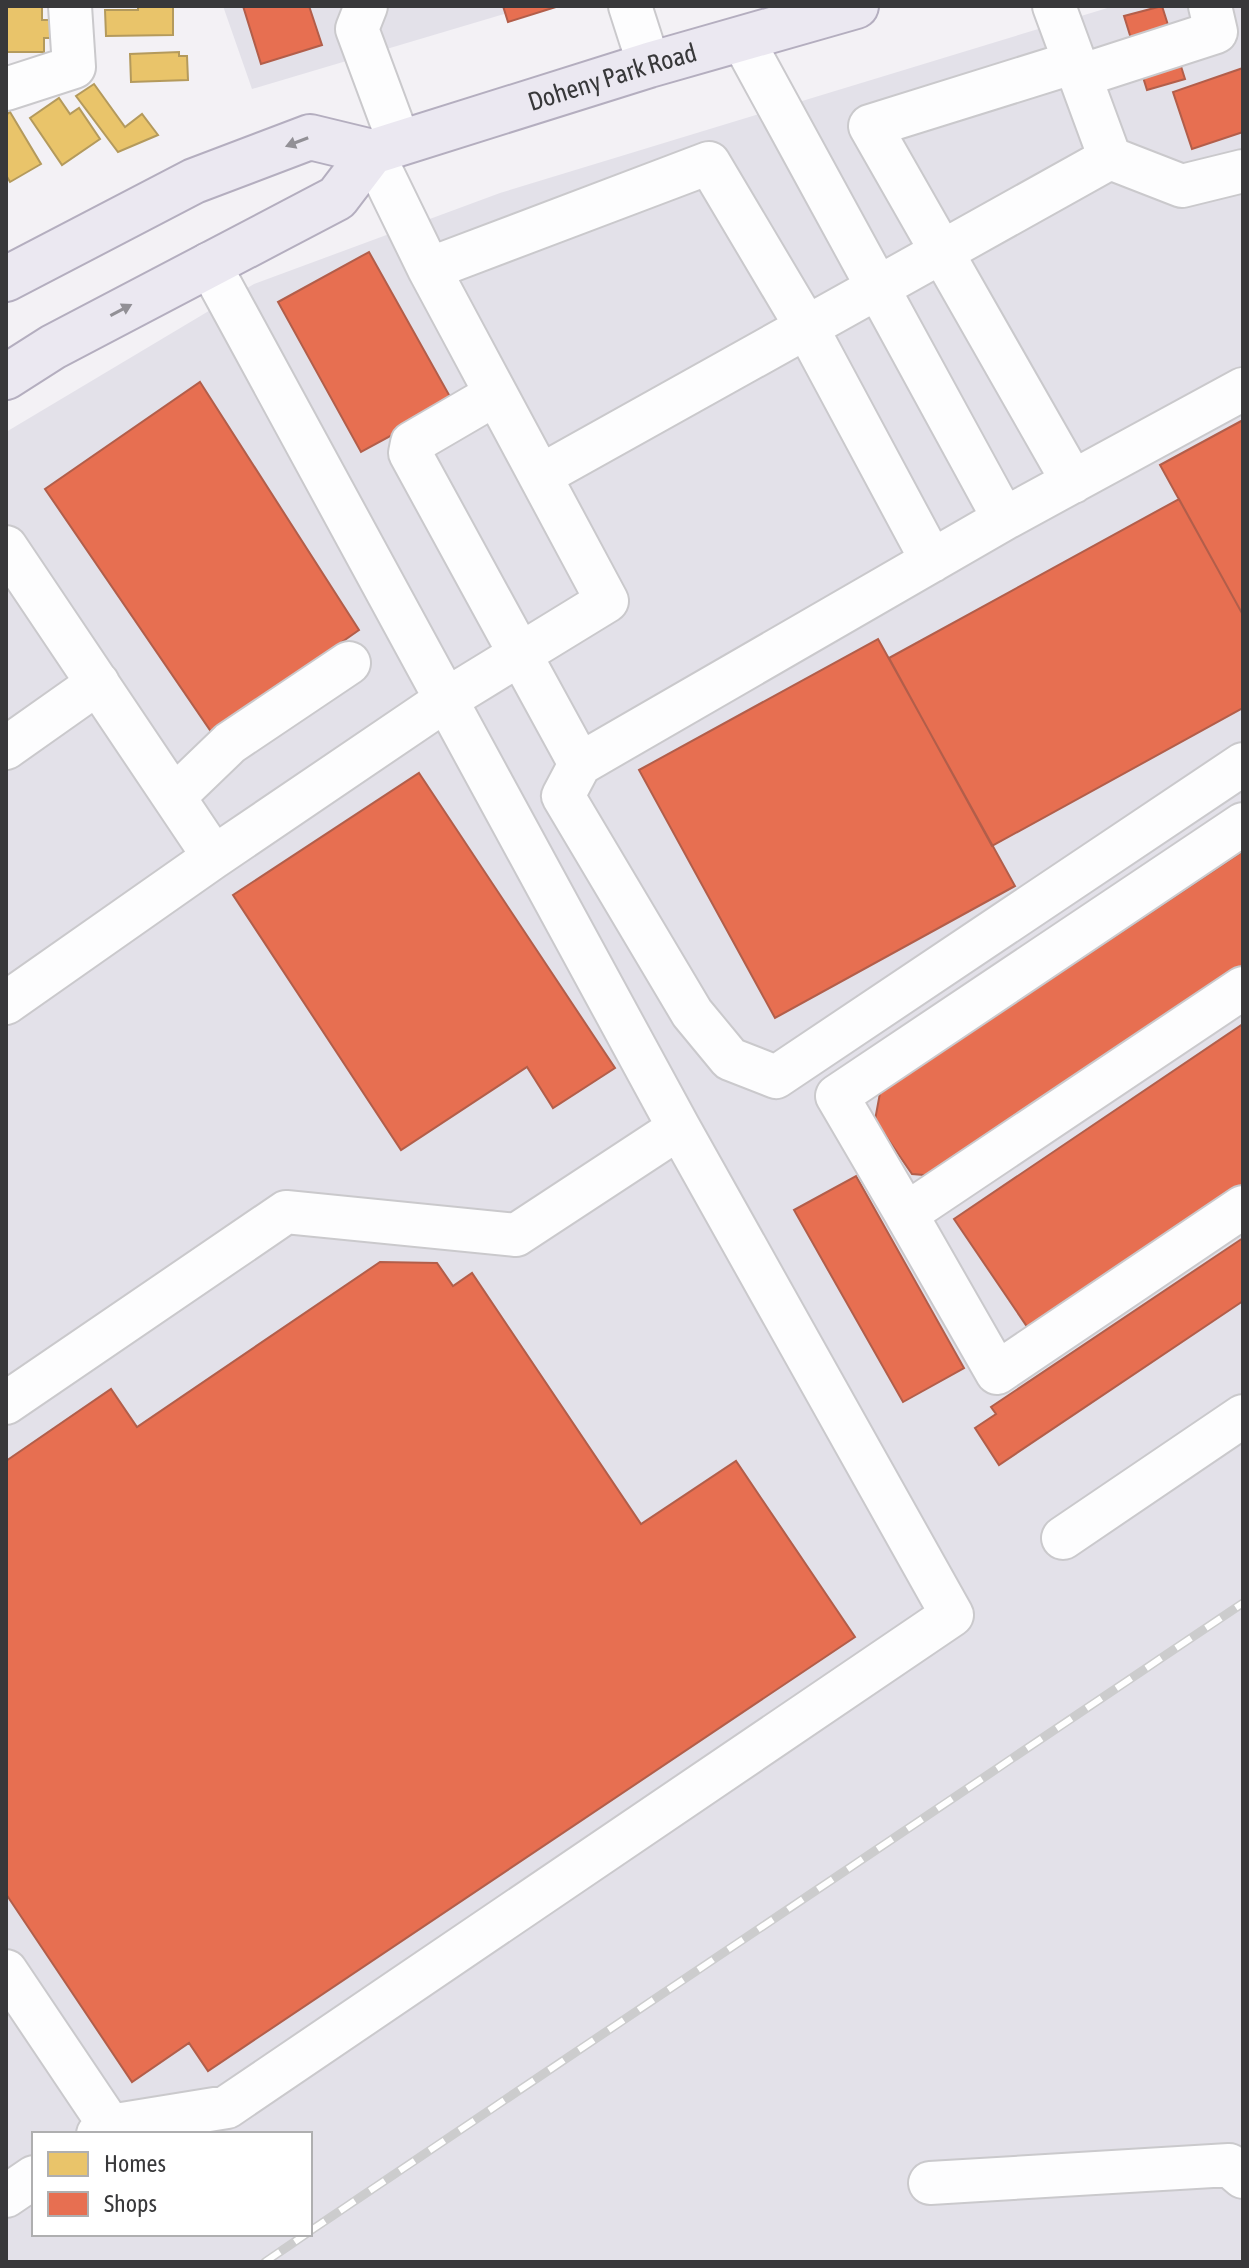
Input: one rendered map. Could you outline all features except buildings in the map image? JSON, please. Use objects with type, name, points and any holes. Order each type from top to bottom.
[{"type":"main road","name":"Doheny Park Road","points":[[386,147],[649,65],[856,6]]},
{"type":"main road","points":[[6,279],[79,238],[194,181],[310,137],[386,147]]},
{"type":"main road","points":[[6,377],[53,347],[337,198],[386,147]]},
{"type":"main road","points":[[6,256],[79,238]]},
{"type":"lane","points":[[6,89],[74,67],[70,6]]},
{"type":"lane","points":[[6,1003],[447,699],[607,601],[429,269],[386,147],[357,29],[366,6]]},
{"type":"lane","points":[[630,6],[649,65]]},
{"type":"lane","points":[[1054,6],[1110,158],[1182,186],[1243,171]]},
{"type":"lane","points":[[1073,482],[870,126],[1216,32],[1210,6]]},
{"type":"lane","points":[[742,39],[876,290],[1004,519]]},
{"type":"lane","points":[[540,476],[1110,158]]},
{"type":"lane","points":[[429,269],[709,163],[807,328],[932,561]]},
{"type":"lane","points":[[6,1971],[104,2130],[227,2107],[952,1615],[679,1128],[209,264]]},
{"type":"lane","points":[[1243,389],[1004,519],[580,764],[563,796],[692,1013],[730,1059],[776,1077],[1243,764]]},
{"type":"lane","points":[[496,394],[412,443],[410,453],[580,764]]},
{"type":"lane","points":[[6,547],[214,857]]},
{"type":"lane","points":[[174,797],[230,743],[349,663]]},
{"type":"lane","points":[[6,748],[98,683]]},
{"type":"lane","points":[[1243,824],[837,1096],[997,1373],[1243,1207]]},
{"type":"lane","points":[[906,1214],[1243,988]]},
{"type":"lane","points":[[6,1403],[286,1212],[516,1235],[679,1128]]},
{"type":"lane","points":[[1063,1538],[1243,1416]]},
{"type":"lane","points":[[930,2183],[1229,2165],[1243,2177]]},
{"type":"lane","points":[[6,2196],[32,2178]]},
{"type":"shaded area","points":[[223,6],[531,6],[252,89]]},
{"type":"shaded area","points":[[1114,6],[1243,6],[1243,2262],[6,2262],[6,432],[254,284],[500,193]]},
{"type":"railway","points":[[312,2230],[1243,1603]]},
{"type":"railway","points":[[265,2262],[303,2236]]}]
